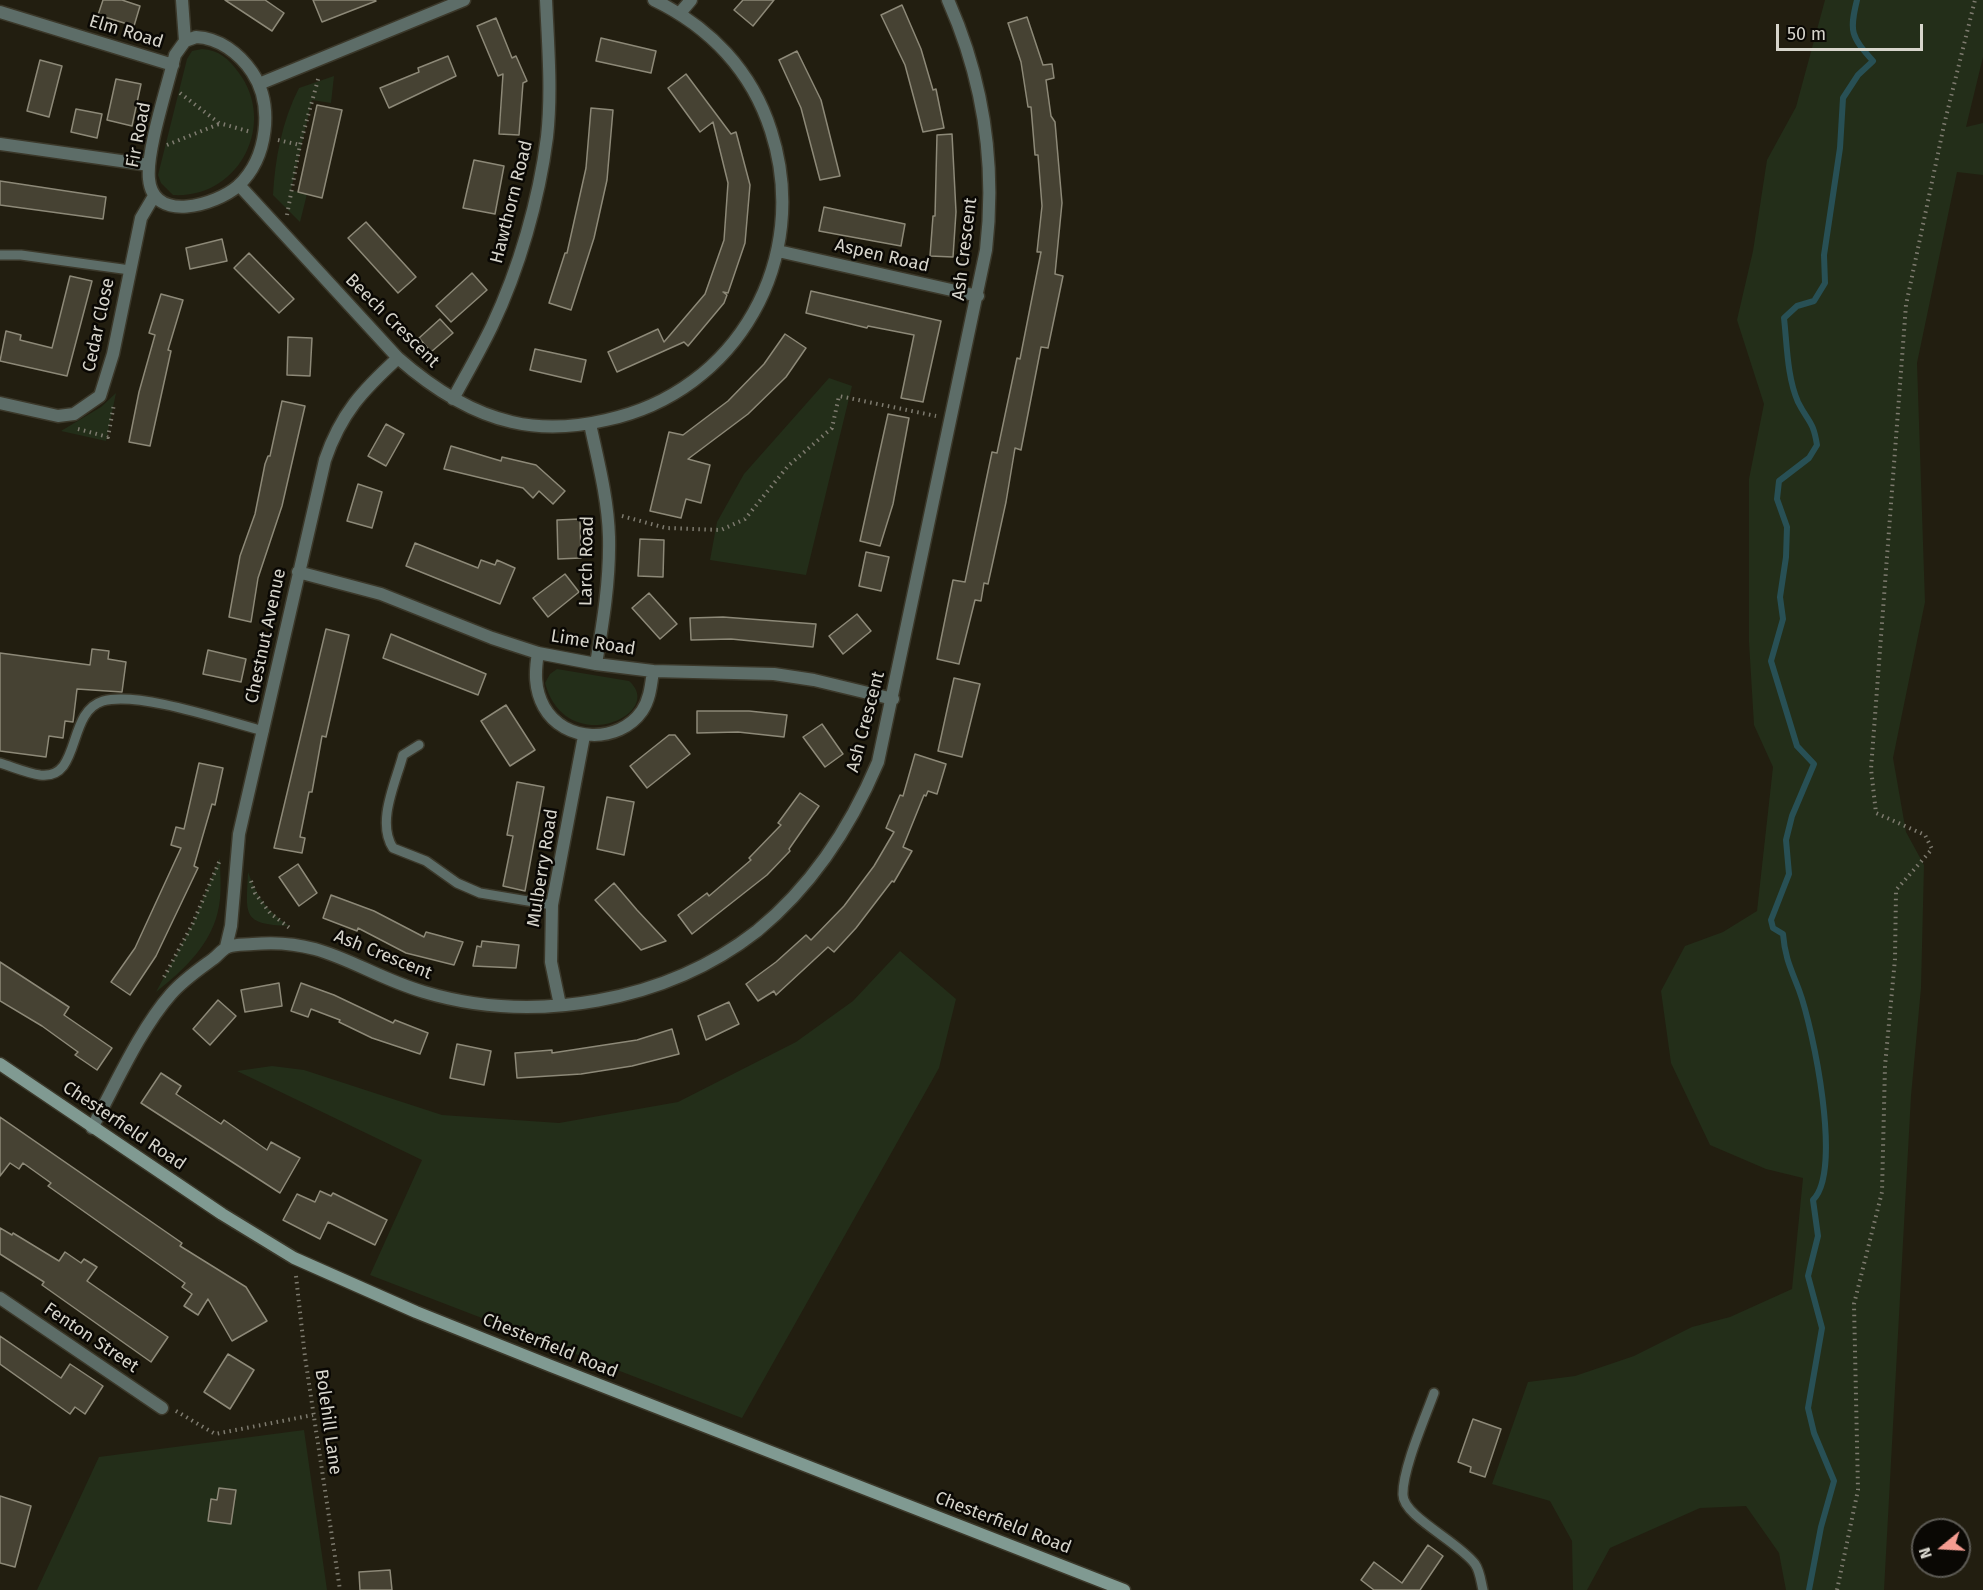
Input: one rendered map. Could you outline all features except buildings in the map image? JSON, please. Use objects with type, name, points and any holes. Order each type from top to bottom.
[{"type":"main road","name":"Chesterfield Road","points":[[0,1064],[92,1128],[294,1258],[416,1312],[1124,1590]]},
{"type":"street","points":[[154,196],[174,207],[189,207],[204,204],[239,185],[256,157],[264,136],[264,101],[259,84],[247,66],[219,42],[196,37],[185,41],[182,0]]},
{"type":"street","points":[[259,84],[464,0]]},
{"type":"street","name":"Hawthorn Road","points":[[453,399],[492,326],[523,244],[537,187],[547,137],[549,87],[546,0]]},
{"type":"street","name":"Beech Crescent","points":[[239,185],[398,358],[425,381],[453,399],[512,422],[542,426],[590,424],[648,408],[699,379],[719,360],[753,316],[778,251],[784,212],[783,183],[778,151],[753,88],[734,60],[680,13],[654,0]]},
{"type":"street","points":[[680,13],[691,0]]},
{"type":"street","name":"Ash Crescent","points":[[226,947],[297,943],[327,951],[397,983],[455,1000],[485,1005],[560,1005],[602,1000],[648,988],[725,953],[758,930],[816,870],[861,802],[878,762],[978,296],[990,212],[988,152],[984,117],[973,69],[961,29],[948,0]]},
{"type":"street","name":"Elm Road","points":[[0,12],[173,65]]},
{"type":"street","name":"Fir Road","points":[[154,196],[150,187],[149,165],[175,54],[185,41]]},
{"type":"street","points":[[0,144],[149,165]]},
{"type":"street","name":"Cedar Close","points":[[0,403],[58,416],[74,414],[100,396],[106,382],[141,218],[154,196]]},
{"type":"street","name":"Aspen Road","points":[[778,251],[978,296]]},
{"type":"street","name":"Chestnut Avenue","points":[[226,947],[231,926],[237,853],[298,572],[334,432],[365,388],[398,358]]},
{"type":"street","name":"Larch Road","points":[[590,424],[607,512],[609,561],[597,664]]},
{"type":"street","name":"Lime Road","points":[[298,572],[381,594],[492,638],[538,652],[597,664],[653,671],[774,675],[814,680],[892,699]]},
{"type":"street","points":[[538,652],[536,681],[545,709],[558,723],[584,736],[616,732],[630,723],[643,710],[650,693],[653,671]]},
{"type":"street","name":"Mulberry Road","points":[[560,1005],[551,962],[552,905],[584,736]]},
{"type":"street","points":[[92,1128],[154,1018],[170,995],[190,975],[226,947]]},
{"type":"street","name":"Fenton Street","points":[[0,1298],[162,1408]]},
{"type":"lane","points":[[0,255],[21,255],[130,270]]},
{"type":"lane","points":[[0,763],[40,775],[53,774],[63,767],[69,758],[82,717],[90,707],[117,699],[139,700],[264,731]]},
{"type":"lane","points":[[418,745],[403,755],[387,815],[386,830],[393,848],[426,861],[457,883],[480,892],[552,905]]},
{"type":"lane","points":[[1434,1393],[1406,1478],[1403,1495],[1405,1505],[1411,1513],[1458,1545],[1476,1565],[1483,1590]]},
{"type":"path","points":[[1837,1590],[1858,1490],[1854,1304],[1882,1192],[1885,1066],[1895,959],[1896,890],[1932,849],[1925,835],[1876,813],[1871,769],[1906,305],[1944,125],[1975,0]]},
{"type":"path","points":[[284,234],[300,145],[326,57]]},
{"type":"path","points":[[169,82],[191,104],[219,123],[300,145]]},
{"type":"path","points":[[152,152],[219,123]]},
{"type":"path","points":[[607,512],[666,528],[721,530],[745,519],[788,466],[832,429],[840,396],[951,419]]},
{"type":"path","points":[[161,982],[192,925],[220,858],[237,853],[246,858],[255,893],[270,912],[289,926],[297,943]]},
{"type":"path","name":"Bolehill Lane","points":[[294,1258],[313,1415],[339,1590]]},
{"type":"path","points":[[162,1408],[176,1411],[215,1434],[313,1415]]},
{"type":"green space","points":[[1825,0],[1983,0],[1983,57],[1966,127],[1983,123],[1983,175],[1957,172],[1917,363],[1925,602],[1893,758],[1906,832],[1924,865],[1921,988],[1911,1096],[1884,1590],[1786,1590],[1779,1553],[1746,1506],[1700,1508],[1610,1548],[1587,1590],[1573,1590],[1572,1541],[1550,1501],[1492,1484],[1528,1382],[1575,1376],[1634,1356],[1692,1327],[1730,1317],[1792,1289],[1803,1178],[1766,1169],[1710,1145],[1671,1063],[1661,991],[1685,946],[1723,932],[1757,911],[1773,767],[1754,725],[1749,642],[1749,479],[1764,404],[1737,320],[1753,251],[1767,160],[1796,107]]},
{"type":"green space","points":[[202,49],[214,51],[223,56],[239,73],[250,93],[254,114],[252,135],[245,155],[233,172],[216,185],[196,193],[173,195],[161,183],[158,175],[187,59],[192,51]]},
{"type":"green space","points":[[334,76],[331,103],[312,100],[291,190],[307,194],[300,222],[273,195],[280,140],[299,88]]},
{"type":"green space","points":[[829,378],[852,386],[806,575],[710,560],[717,522],[744,474]]},
{"type":"green space","points":[[116,393],[106,441],[61,431],[101,407]]},
{"type":"green space","points":[[557,669],[629,681],[637,694],[635,706],[625,716],[609,723],[591,725],[572,720],[556,706],[545,683],[550,674]]},
{"type":"green space","points":[[220,858],[220,900],[211,932],[187,965],[156,992],[192,925]]},
{"type":"green space","points":[[248,872],[264,903],[289,926],[262,923],[250,915],[247,899]]},
{"type":"green space","points":[[900,951],[956,999],[939,1068],[742,1418],[370,1275],[422,1160],[237,1071],[272,1066],[304,1070],[442,1115],[559,1123],[678,1102],[796,1042],[853,1001]]},
{"type":"green space","points":[[304,1430],[327,1590],[37,1590],[99,1457]]},
{"type":"waterway","points":[[1809,1590],[1821,1527],[1834,1481],[1814,1433],[1808,1408],[1822,1328],[1808,1276],[1818,1236],[1813,1200],[1822,1184],[1825,1131],[1823,1098],[1805,1009],[1787,957],[1783,934],[1773,928],[1771,920],[1789,874],[1786,840],[1792,816],[1814,764],[1797,746],[1771,661],[1783,619],[1780,597],[1786,557],[1787,527],[1777,499],[1779,481],[1809,458],[1817,445],[1812,426],[1794,392],[1784,318],[1797,306],[1814,301],[1825,283],[1824,255],[1840,148],[1843,98],[1858,75],[1873,61],[1854,33],[1853,20],[1857,0]]}]
